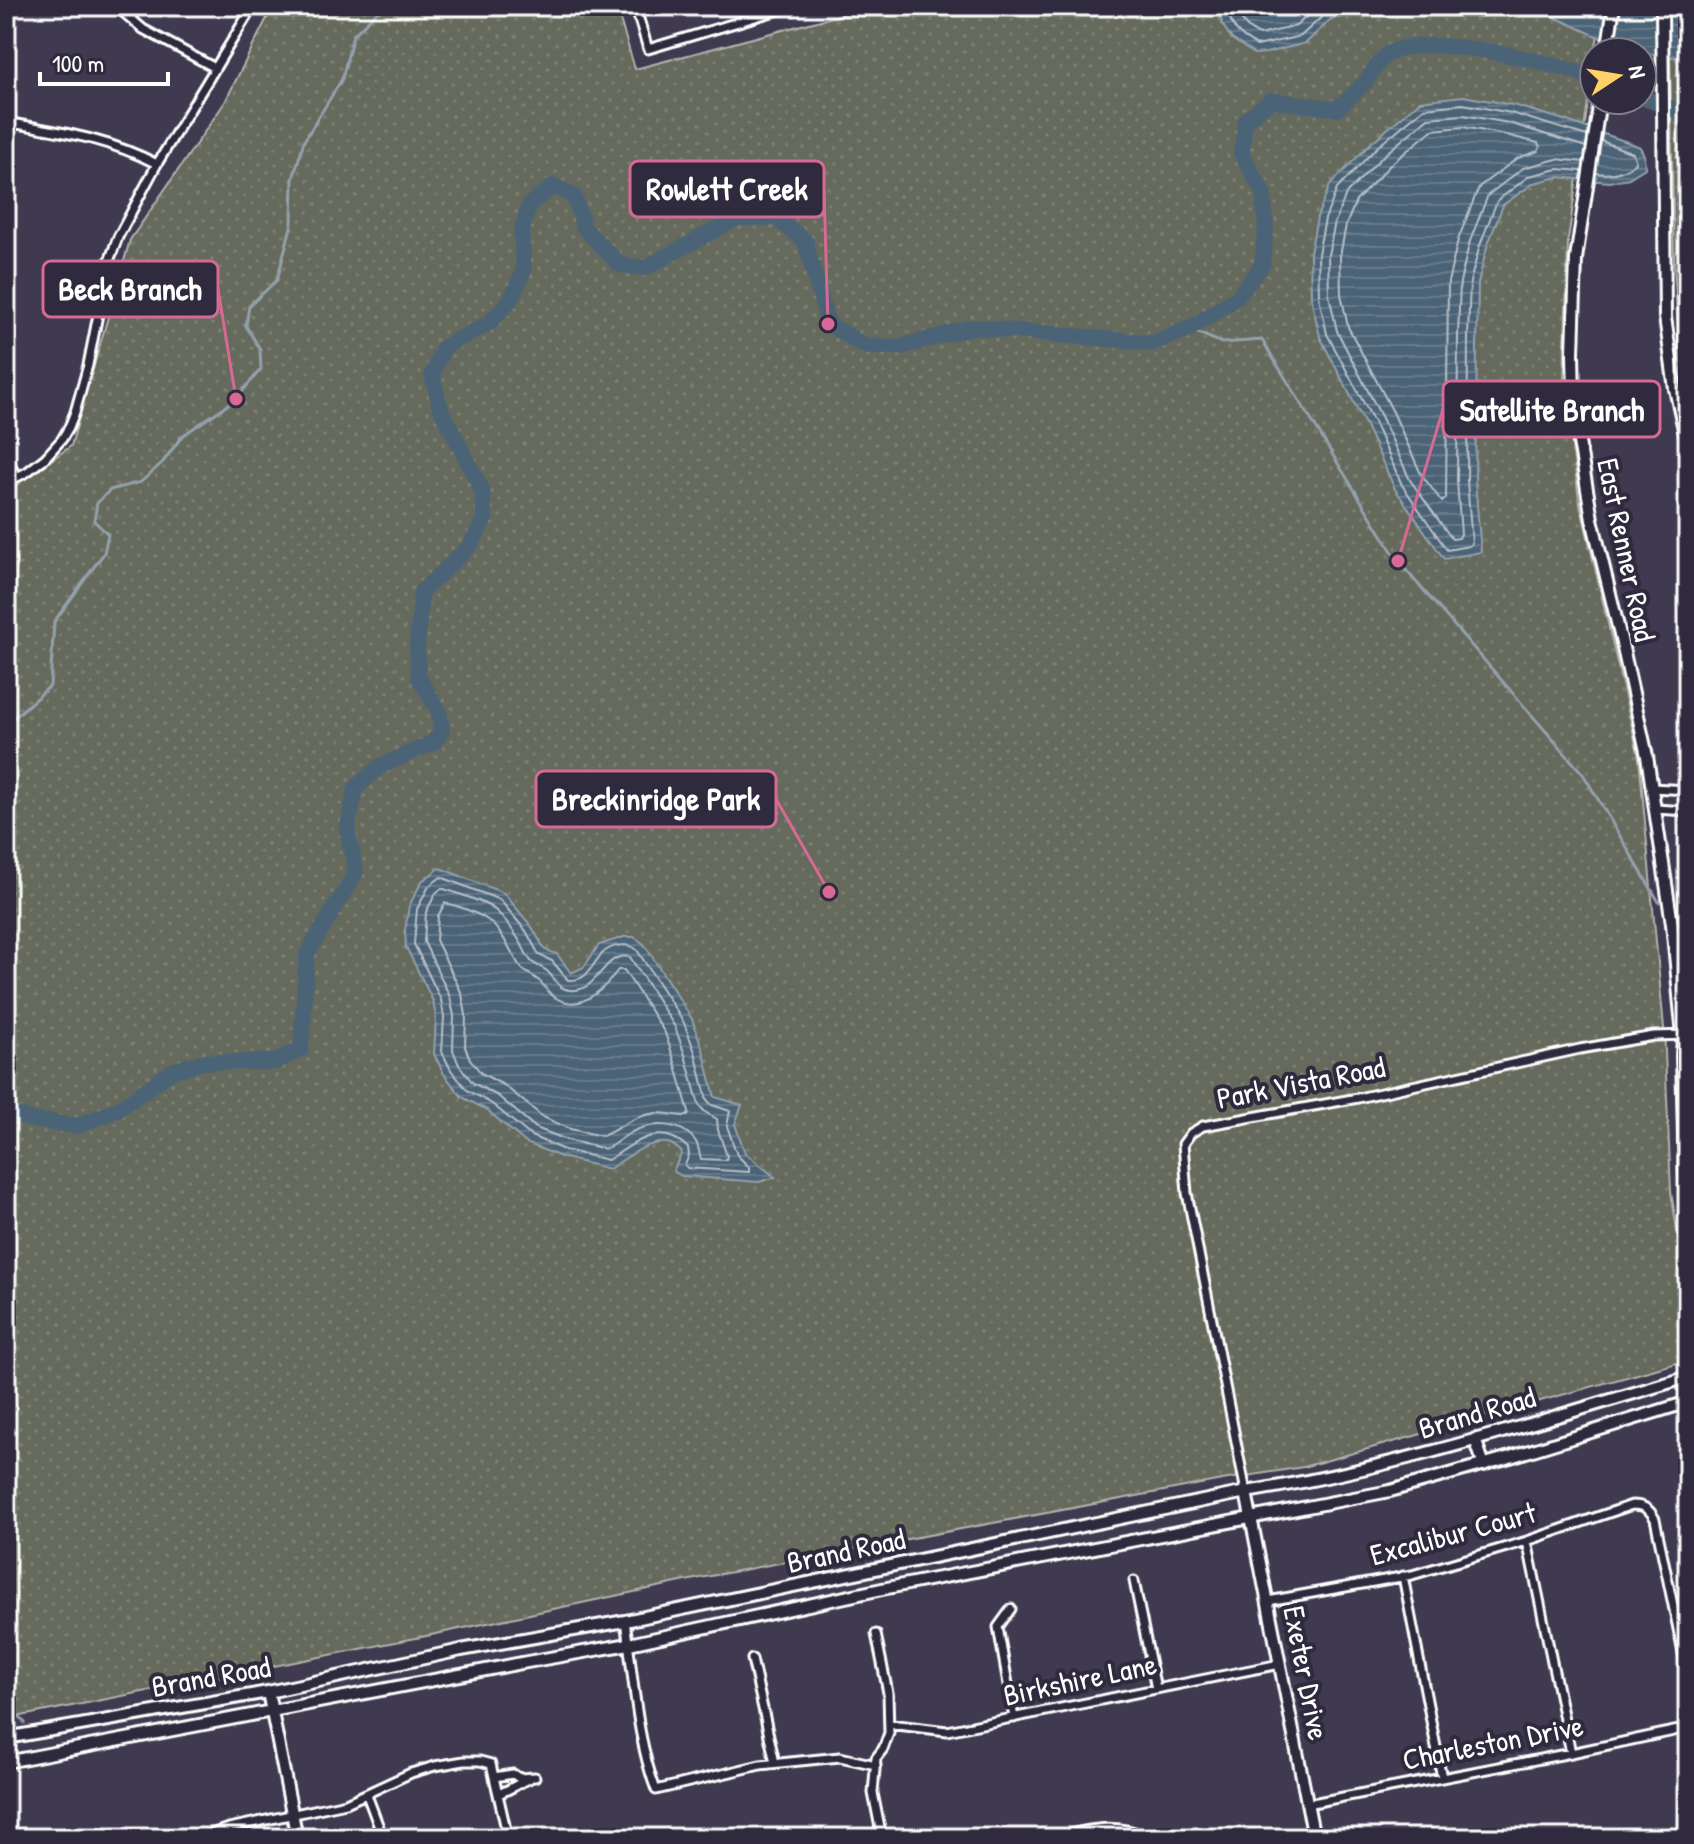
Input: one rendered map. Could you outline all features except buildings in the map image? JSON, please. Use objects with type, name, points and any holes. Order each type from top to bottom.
[{"type":"main road","points":[[1609,36],[1614,6]]},
{"type":"main road","points":[[1662,6],[1665,317],[1675,389],[1688,447]]},
{"type":"main road","name":"East Renner Road","points":[[1598,116],[1576,259],[1573,353],[1578,436],[1592,519],[1636,705],[1652,788],[1672,924],[1685,1036],[1682,1056],[1688,1200]]},
{"type":"main road","name":"Brand Road","points":[[6,1738],[268,1692],[461,1650],[625,1621],[1246,1492],[1310,1482],[1393,1462],[1688,1377]]},
{"type":"main road","name":"Brand Road","points":[[6,1762],[629,1644],[882,1589],[1390,1491],[1688,1402]]},
{"type":"main road","points":[[1475,1439],[1484,1465]]},
{"type":"main road","name":"Exeter Drive","points":[[1246,1492],[1314,1838]]},
{"type":"main road","points":[[268,1692],[297,1838]]},
{"type":"street","points":[[116,6],[143,29],[215,68]]},
{"type":"street","points":[[6,480],[27,472],[51,452],[69,427],[88,365],[118,237],[157,164],[253,6]]},
{"type":"street","points":[[635,6],[648,49],[792,6]]},
{"type":"street","points":[[6,122],[115,145],[157,164]]},
{"type":"street","points":[[6,456],[17,477]]},
{"type":"street","points":[[1652,788],[1688,790]]},
{"type":"street","points":[[1655,809],[1688,811]]},
{"type":"street","name":"Park Vista Road","points":[[1246,1492],[1188,1201],[1183,1144],[1191,1133],[1203,1126],[1358,1098],[1580,1049],[1654,1036],[1685,1036]]},
{"type":"street","name":"Excalibur Court","points":[[1268,1601],[1403,1576],[1527,1541],[1632,1505],[1647,1508],[1655,1519],[1688,1677]]},
{"type":"street","points":[[1527,1541],[1571,1753]]},
{"type":"street","points":[[1403,1576],[1442,1778]]},
{"type":"street","points":[[1134,1581],[1156,1689]]},
{"type":"street","points":[[1011,1609],[998,1627],[1014,1718]]},
{"type":"street","points":[[625,1621],[639,1721],[656,1790],[775,1763],[840,1757],[876,1765]]},
{"type":"street","points":[[876,1634],[888,1693],[889,1724],[883,1749],[876,1758],[873,1793],[882,1838]]},
{"type":"street","points":[[752,1659],[775,1763]]},
{"type":"street","name":"Birkshire Lane","points":[[889,1724],[947,1731],[1280,1664]]},
{"type":"street","name":"Charleston Drive","points":[[1307,1804],[1688,1728]]},
{"type":"street","points":[[206,1838],[229,1828],[346,1803],[411,1773],[461,1761],[491,1764],[508,1838]]},
{"type":"street","points":[[494,1777],[513,1774],[519,1778],[535,1777],[498,1794]]},
{"type":"street","points":[[367,1795],[383,1838]]},
{"type":"street","points":[[1051,1838],[1115,1827],[1149,1838]]},
{"type":"green space","points":[[273,6],[616,6],[635,69],[874,6],[1602,6],[1598,36],[1578,36],[1578,116],[1586,116],[1568,240],[1564,383],[1579,499],[1639,757],[1664,1028],[1671,1192],[1688,1297],[1688,1360],[1303,1467],[700,1578],[6,1719],[6,492],[71,446],[130,240],[225,102]]},
{"type":"green space","points":[[1669,6],[1688,6],[1688,410],[1680,364],[1674,263]]},
{"type":"water","points":[[1219,6],[1421,6],[1331,19],[1306,43],[1254,54],[1232,39],[1222,24]]},
{"type":"water","points":[[1520,6],[1688,6],[1688,59],[1658,55],[1658,36],[1596,36],[1533,7]]},
{"type":"water","points":[[1463,96],[1513,105],[1633,144],[1640,147],[1644,155],[1645,168],[1629,178],[1609,182],[1558,177],[1534,183],[1503,205],[1487,247],[1478,283],[1475,481],[1481,552],[1444,559],[1395,489],[1320,337],[1311,298],[1310,253],[1317,217],[1330,185],[1371,143],[1420,101]]},
{"type":"water","points":[[440,868],[504,893],[532,927],[545,950],[557,954],[571,973],[584,967],[599,945],[624,937],[634,937],[644,944],[692,1019],[715,1097],[742,1105],[735,1124],[745,1153],[775,1177],[759,1182],[682,1176],[673,1171],[682,1152],[671,1144],[663,1143],[638,1150],[609,1169],[561,1157],[526,1143],[487,1110],[462,1097],[444,1074],[434,1054],[436,1017],[433,1001],[406,947],[409,906],[422,881]]},
{"type":"waterway","points":[[6,719],[10,721],[50,686],[54,622],[104,553],[108,534],[94,521],[97,503],[110,490],[141,482],[163,462],[182,436],[236,399],[261,369],[260,349],[246,326],[249,306],[277,280],[292,223],[293,179],[304,141],[342,79],[353,35],[383,6]]},
{"type":"waterway","points":[[6,1112],[32,1120],[77,1126],[119,1109],[172,1071],[202,1062],[275,1062],[301,1049],[307,954],[356,872],[347,830],[356,788],[379,767],[434,742],[442,731],[439,711],[419,678],[417,645],[421,592],[470,546],[485,519],[482,490],[440,407],[432,375],[444,347],[491,322],[511,299],[524,270],[521,234],[529,205],[553,186],[574,196],[584,228],[620,265],[645,268],[737,218],[776,218],[805,241],[828,324],[867,347],[901,347],[972,327],[1153,343],[1189,329],[1238,297],[1262,265],[1266,227],[1263,192],[1241,153],[1246,120],[1271,100],[1337,109],[1367,80],[1381,60],[1406,48],[1431,46],[1490,51],[1578,73]]},
{"type":"waterway","points":[[1658,103],[1688,115]]},
{"type":"waterway","points":[[1189,329],[1222,343],[1262,340],[1398,561],[1583,774],[1659,902]]},
{"type":"waterway","points":[[6,1703],[25,1723]]},
{"type":"place","name":"Rowlett Creek","points":[[828,324]]},
{"type":"place","name":"Beck Branch","points":[[236,399]]},
{"type":"place","name":"Satellite Branch","points":[[1398,561]]},
{"type":"place","name":"Breckinridge Park","points":[[829,892]]}]
